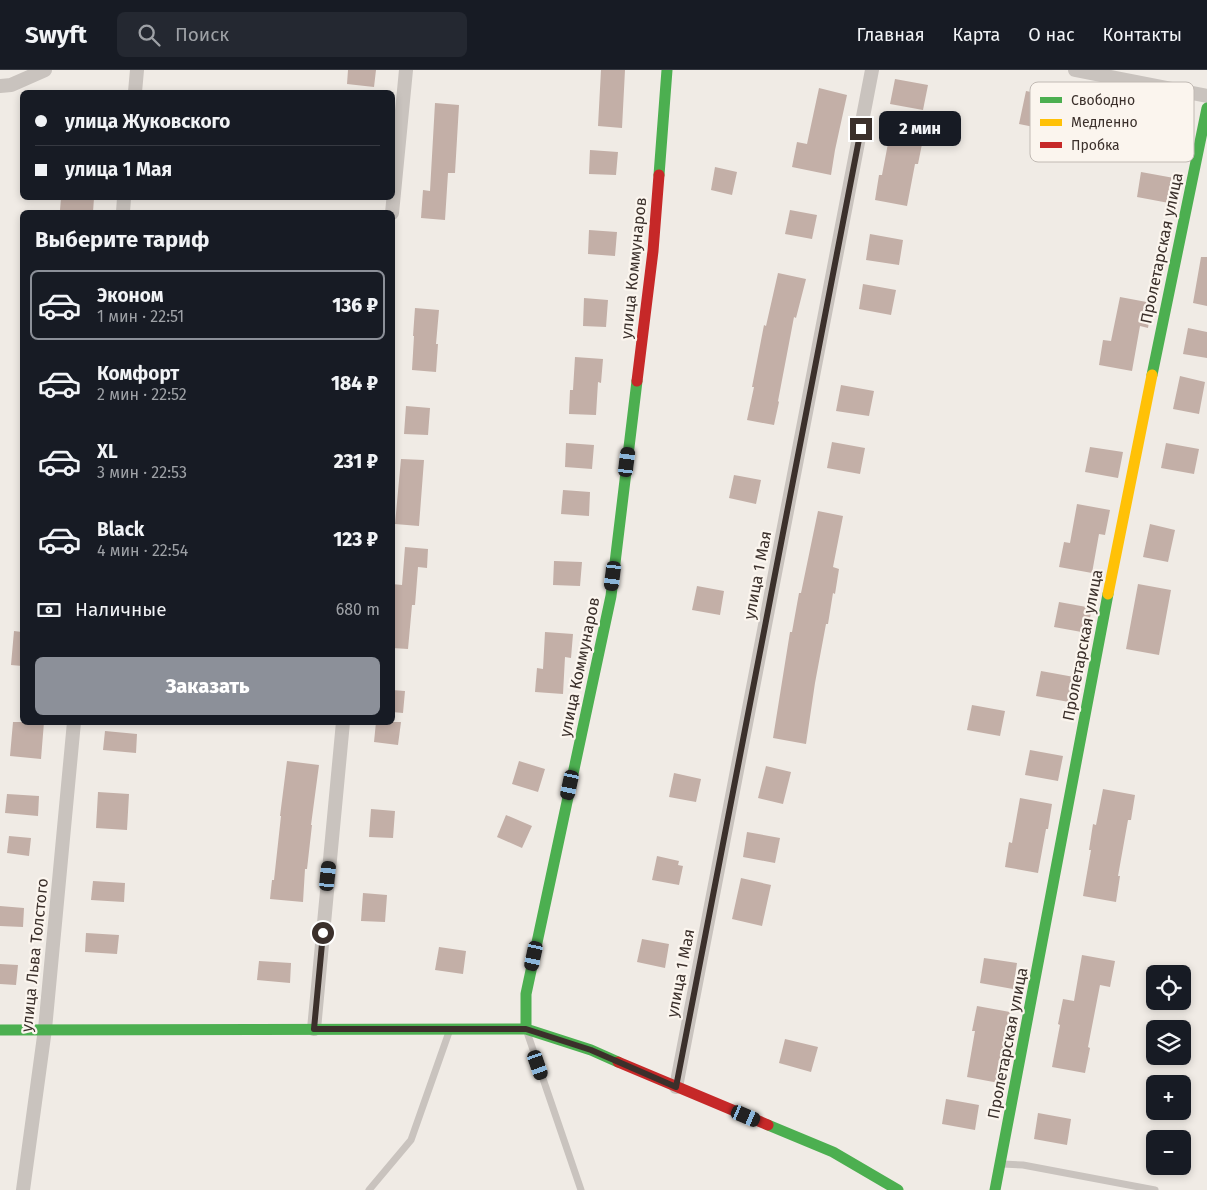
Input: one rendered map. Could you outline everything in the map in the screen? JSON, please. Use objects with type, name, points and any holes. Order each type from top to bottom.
[{"type":"main road","name":"улица Коммунаров","points":[[526,1029],[526,994],[611,596],[653,251],[667,70]]},
{"type":"main road","name":"Пролетарская улица","points":[[996,1190],[1122,519],[1207,108]]},
{"type":"main road","points":[[0,1030],[526,1029],[591,1050],[833,1152],[898,1190]]},
{"type":"street","points":[[0,86],[11,85],[45,70]]},
{"type":"street","points":[[135,90],[137,70]]},
{"type":"street","points":[[395,182],[406,70]]},
{"type":"street","name":"улица 1 Мая","points":[[676,1087],[872,70]]},
{"type":"street","points":[[1075,70],[1136,82]]},
{"type":"street","points":[[1194,93],[1207,96]]},
{"type":"street","name":"улица Льва Толстого","points":[[23,1190],[44,1029],[74,725]]},
{"type":"street","points":[[314,1029],[343,725]]},
{"type":"lane","points":[[369,1190],[411,1140],[450,1029]]},
{"type":"lane","points":[[526,1029],[581,1190]]},
{"type":"lane","points":[[1001,1164],[1023,1165],[1154,1190]]},
{"type":"building","points":[[348,70],[376,70],[374,87],[347,84]]},
{"type":"building","points":[[601,70],[625,70],[622,128],[598,126]]},
{"type":"building","points":[[895,79],[928,85],[923,110],[890,104]]},
{"type":"building","points":[[819,88],[847,95],[831,175],[792,167],[797,142],[807,144]]},
{"type":"building","points":[[1026,91],[1030,92],[1030,126],[1019,124]]},
{"type":"building","points":[[435,103],[459,105],[455,173],[448,173],[445,220],[421,218],[423,190],[430,191]]},
{"type":"building","points":[[890,133],[923,139],[918,164],[915,164],[907,206],[875,200],[879,175],[882,175]]},
{"type":"building","points":[[590,150],[618,152],[616,175],[589,174]]},
{"type":"building","points":[[715,167],[737,172],[732,195],[711,190]]},
{"type":"building","points":[[1141,172],[1174,178],[1169,203],[1137,197]]},
{"type":"building","points":[[61,200],[94,200],[93,210],[60,210]]},
{"type":"building","points":[[790,210],[817,215],[812,239],[785,234]]},
{"type":"building","points":[[589,230],[617,232],[615,256],[588,254]]},
{"type":"building","points":[[870,234],[903,240],[899,265],[866,260]]},
{"type":"building","points":[[1201,257],[1207,257],[1207,306],[1193,303]]},
{"type":"building","points":[[778,273],[806,279],[796,318],[794,317],[774,425],[747,420],[764,325],[766,326]]},
{"type":"building","points":[[863,284],[896,290],[891,315],[859,309]]},
{"type":"building","points":[[1120,297],[1152,303],[1148,328],[1140,326],[1132,371],[1099,365],[1103,340],[1111,341]]},
{"type":"building","points":[[584,298],[608,300],[606,327],[583,326]]},
{"type":"building","points":[[415,308],[439,310],[436,372],[412,370]]},
{"type":"building","points":[[1188,328],[1207,332],[1207,358],[1183,354]]},
{"type":"building","points":[[575,357],[603,359],[601,383],[598,382],[596,415],[569,414],[570,390],[573,390]]},
{"type":"building","points":[[1180,376],[1205,382],[1199,414],[1173,409]]},
{"type":"building","points":[[841,385],[874,391],[869,416],[836,411]]},
{"type":"building","points":[[406,406],[430,408],[428,435],[404,434]]},
{"type":"building","points":[[832,442],[865,448],[860,474],[827,468]]},
{"type":"building","points":[[566,443],[594,445],[592,469],[565,467]]},
{"type":"building","points":[[1166,443],[1199,449],[1194,474],[1161,468]]},
{"type":"building","points":[[1090,447],[1123,452],[1118,478],[1085,472]]},
{"type":"building","points":[[401,459],[424,460],[419,526],[395,524]]},
{"type":"building","points":[[734,475],[761,480],[756,504],[729,498]]},
{"type":"building","points":[[563,490],[590,492],[589,516],[561,514]]},
{"type":"building","points":[[1077,504],[1110,510],[1105,535],[1099,534],[1092,573],[1059,567],[1064,542],[1070,543]]},
{"type":"building","points":[[818,511],[843,516],[833,567],[839,569],[835,594],[833,593],[828,624],[826,624],[806,744],[773,738],[790,632],[792,632]]},
{"type":"building","points":[[1150,524],[1175,530],[1168,562],[1143,557]]},
{"type":"building","points":[[405,547],[428,549],[427,568],[418,567],[415,605],[412,605],[408,649],[395,648],[395,584],[402,585]]},
{"type":"building","points":[[554,561],[582,562],[580,586],[553,585]]},
{"type":"building","points":[[1138,584],[1171,590],[1159,655],[1126,649]]},
{"type":"building","points":[[697,586],[724,591],[720,615],[692,610]]},
{"type":"building","points":[[1059,602],[1092,608],[1087,633],[1054,627]]},
{"type":"building","points":[[14,631],[20,632],[20,666],[11,665]]},
{"type":"building","points":[[545,632],[573,634],[571,658],[565,657],[563,694],[535,692],[537,668],[543,669]]},
{"type":"building","points":[[1041,671],[1074,677],[1069,702],[1036,696]]},
{"type":"building","points":[[395,690],[405,691],[403,713],[395,712]]},
{"type":"building","points":[[972,705],[1005,711],[1000,736],[967,730]]},
{"type":"building","points":[[13,722],[20,722],[20,725],[44,725],[41,759],[10,756]]},
{"type":"building","points":[[395,722],[401,722],[398,745],[374,742],[376,725],[395,725]]},
{"type":"building","points":[[105,731],[137,734],[136,753],[103,750]]},
{"type":"building","points":[[1030,750],[1063,756],[1058,781],[1025,775]]},
{"type":"building","points":[[287,761],[319,765],[307,869],[305,869],[303,902],[270,899],[272,880],[274,880]]},
{"type":"building","points":[[519,761],[545,769],[538,792],[512,784]]},
{"type":"building","points":[[766,766],[791,772],[783,804],[758,798]]},
{"type":"building","points":[[674,773],[701,779],[696,802],[669,797]]},
{"type":"building","points":[[1103,789],[1135,795],[1131,820],[1128,820],[1118,876],[1120,876],[1116,902],[1083,896],[1091,850],[1089,850],[1093,824],[1096,825]]},
{"type":"building","points":[[98,792],[129,794],[127,830],[96,828]]},
{"type":"building","points":[[7,794],[39,796],[38,816],[5,813]]},
{"type":"building","points":[[1020,798],[1052,804],[1038,873],[1005,867],[1009,842],[1012,843]]},
{"type":"building","points":[[371,809],[395,811],[393,838],[369,837]]},
{"type":"building","points":[[506,815],[532,826],[522,848],[497,837]]},
{"type":"building","points":[[747,832],[780,838],[775,863],[743,857]]},
{"type":"building","points":[[9,836],[31,838],[29,856],[7,853]]},
{"type":"building","points":[[657,856],[679,861],[678,865],[683,866],[679,885],[652,880]]},
{"type":"building","points":[[741,878],[771,885],[762,926],[732,919]]},
{"type":"building","points":[[93,881],[125,883],[124,902],[91,900]]},
{"type":"building","points":[[363,893],[387,895],[385,922],[361,921]]},
{"type":"building","points":[[0,906],[24,908],[23,927],[0,926]]},
{"type":"building","points":[[86,933],[119,935],[117,954],[85,952]]},
{"type":"building","points":[[642,939],[669,944],[665,968],[637,962]]},
{"type":"building","points":[[439,947],[466,951],[463,974],[435,970]]},
{"type":"building","points":[[1082,955],[1115,961],[1110,987],[1100,985],[1085,1073],[1052,1067],[1063,999],[1074,1001]]},
{"type":"building","points":[[984,958],[1017,963],[1013,989],[980,983]]},
{"type":"building","points":[[259,961],[291,963],[290,983],[257,980]]},
{"type":"building","points":[[0,964],[18,965],[16,985],[0,984]]},
{"type":"building","points":[[977,1006],[1010,1012],[1001,1057],[1004,1058],[999,1083],[967,1077],[975,1031],[972,1031]]},
{"type":"building","points":[[785,1039],[818,1047],[811,1072],[779,1063]]},
{"type":"building","points":[[946,1099],[979,1105],[975,1130],[942,1124]]},
{"type":"building","points":[[1038,1113],[1071,1119],[1067,1145],[1034,1139]]},
{"type":"traffic: fast","points":[[659,175],[667,70]]},
{"type":"traffic: fast","points":[[1152,375],[1207,108]]},
{"type":"traffic: fast","points":[[526,1029],[526,994],[611,596],[637,381]]},
{"type":"traffic: fast","points":[[995,1190],[1108,594]]},
{"type":"traffic: fast","points":[[0,1030],[526,1029],[591,1050],[618,1062]]},
{"type":"traffic: fast","points":[[768,1125],[833,1152],[898,1190]]},
{"type":"traffic: slow","points":[[1108,594],[1152,375]]},
{"type":"traffic: jam","points":[[637,381],[653,251],[659,175]]},
{"type":"traffic: jam","points":[[618,1062],[768,1125]]},
{"type":"route","points":[[323,933],[314,1029],[526,1029],[591,1050],[676,1087],[861,129]]}]
